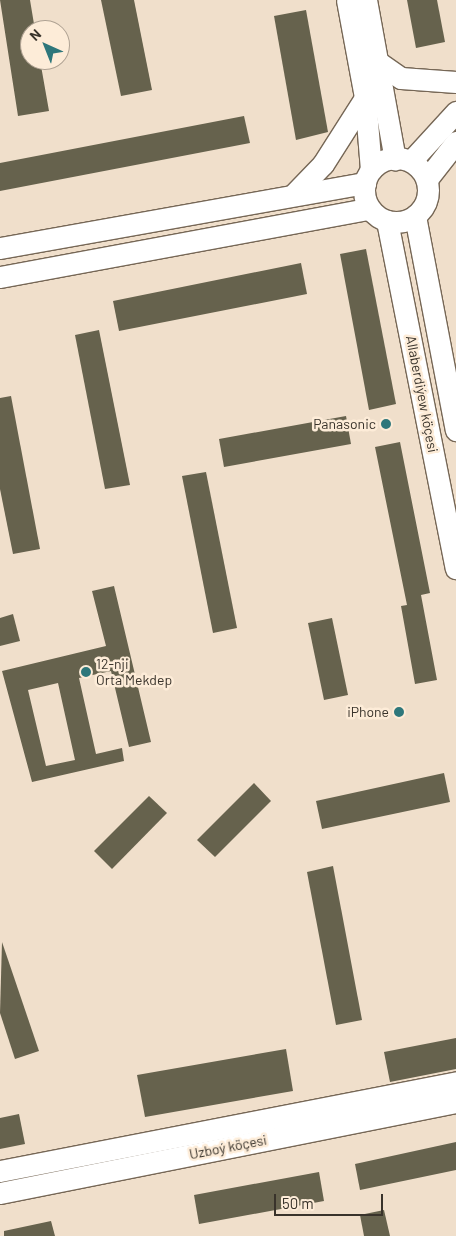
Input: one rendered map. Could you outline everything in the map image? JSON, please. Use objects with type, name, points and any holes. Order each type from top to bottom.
[{"type":"street","points":[[347,0],[365,97],[368,209]]},
{"type":"street","points":[[0,277],[368,209],[387,221],[414,216],[429,194],[427,179],[403,160],[378,62],[366,0]]},
{"type":"street","points":[[378,62],[401,78],[456,82]]},
{"type":"street","points":[[295,193],[323,164],[365,97]]},
{"type":"street","points":[[0,248],[295,193],[368,177],[403,160],[456,112]]},
{"type":"street","points":[[427,179],[456,142]]},
{"type":"street","name":"Allaberdiýew köçesi","points":[[414,216],[456,430]]},
{"type":"street","name":"Allaberdiýew köçesi","points":[[387,221],[456,568]]},
{"type":"street","name":"Uzboý köçesi","points":[[0,1171],[456,1082]]},
{"type":"street","name":"Uzboý köçesi","points":[[0,1193],[456,1102]]},
{"type":"building","points":[[0,0],[30,0],[33,20],[20,20],[20,70],[42,70],[49,111],[18,116]]},
{"type":"building","points":[[101,0],[134,0],[152,90],[121,96]]},
{"type":"building","points":[[407,0],[437,0],[445,42],[416,48]]},
{"type":"building","points":[[306,10],[328,132],[296,140],[274,16]]},
{"type":"building","points":[[244,116],[250,143],[0,191],[0,163]]},
{"type":"building","points":[[366,249],[396,404],[369,410],[340,254]]},
{"type":"building","points":[[301,263],[307,294],[119,331],[113,301]]},
{"type":"building","points":[[99,330],[130,485],[105,489],[75,335]]},
{"type":"building","points":[[11,396],[40,549],[13,554],[0,489],[0,398]]},
{"type":"building","points":[[346,416],[351,444],[224,467],[219,439]]},
{"type":"building","points":[[400,442],[430,593],[421,595],[437,680],[415,684],[401,606],[407,605],[375,447]]},
{"type":"building","points":[[206,472],[237,628],[213,633],[182,476]]},
{"type":"building","points":[[114,586],[151,742],[129,747],[111,671],[79,678],[96,754],[122,748],[124,761],[32,782],[2,671],[106,646],[92,591]],"holes":[[[58,683],[75,760],[46,766],[28,690]]]},
{"type":"building","points":[[13,614],[20,641],[0,646],[0,618]]},
{"type":"building","points":[[332,618],[348,695],[324,700],[308,623]]},
{"type":"building","points":[[444,773],[450,802],[322,829],[316,801]]},
{"type":"building","points":[[254,783],[271,801],[215,857],[197,840]]},
{"type":"building","points":[[149,796],[167,813],[112,869],[94,851]]},
{"type":"building","points":[[333,866],[362,1020],[336,1025],[307,872]]},
{"type":"building","points":[[2,942],[39,1051],[15,1059],[0,1013]]},
{"type":"building","points":[[456,1038],[456,1069],[390,1082],[384,1052]]},
{"type":"building","points":[[286,1049],[293,1091],[145,1117],[137,1075]]},
{"type":"building","points":[[19,1114],[25,1144],[0,1149],[0,1118]]},
{"type":"building","points":[[456,1142],[456,1170],[360,1190],[355,1164]]},
{"type":"building","points":[[319,1172],[324,1201],[199,1224],[194,1195]]},
{"type":"building","points":[[384,1210],[390,1236],[364,1236],[360,1215]]},
{"type":"building","points":[[51,1221],[55,1236],[4,1236],[4,1231]]},
{"type":"place","name":"Panasonic","points":[[386,424]]},
{"type":"place","name":"12-nji Orta Mekdep","points":[[86,672]]},
{"type":"place","name":"iPhone","points":[[399,712]]}]
